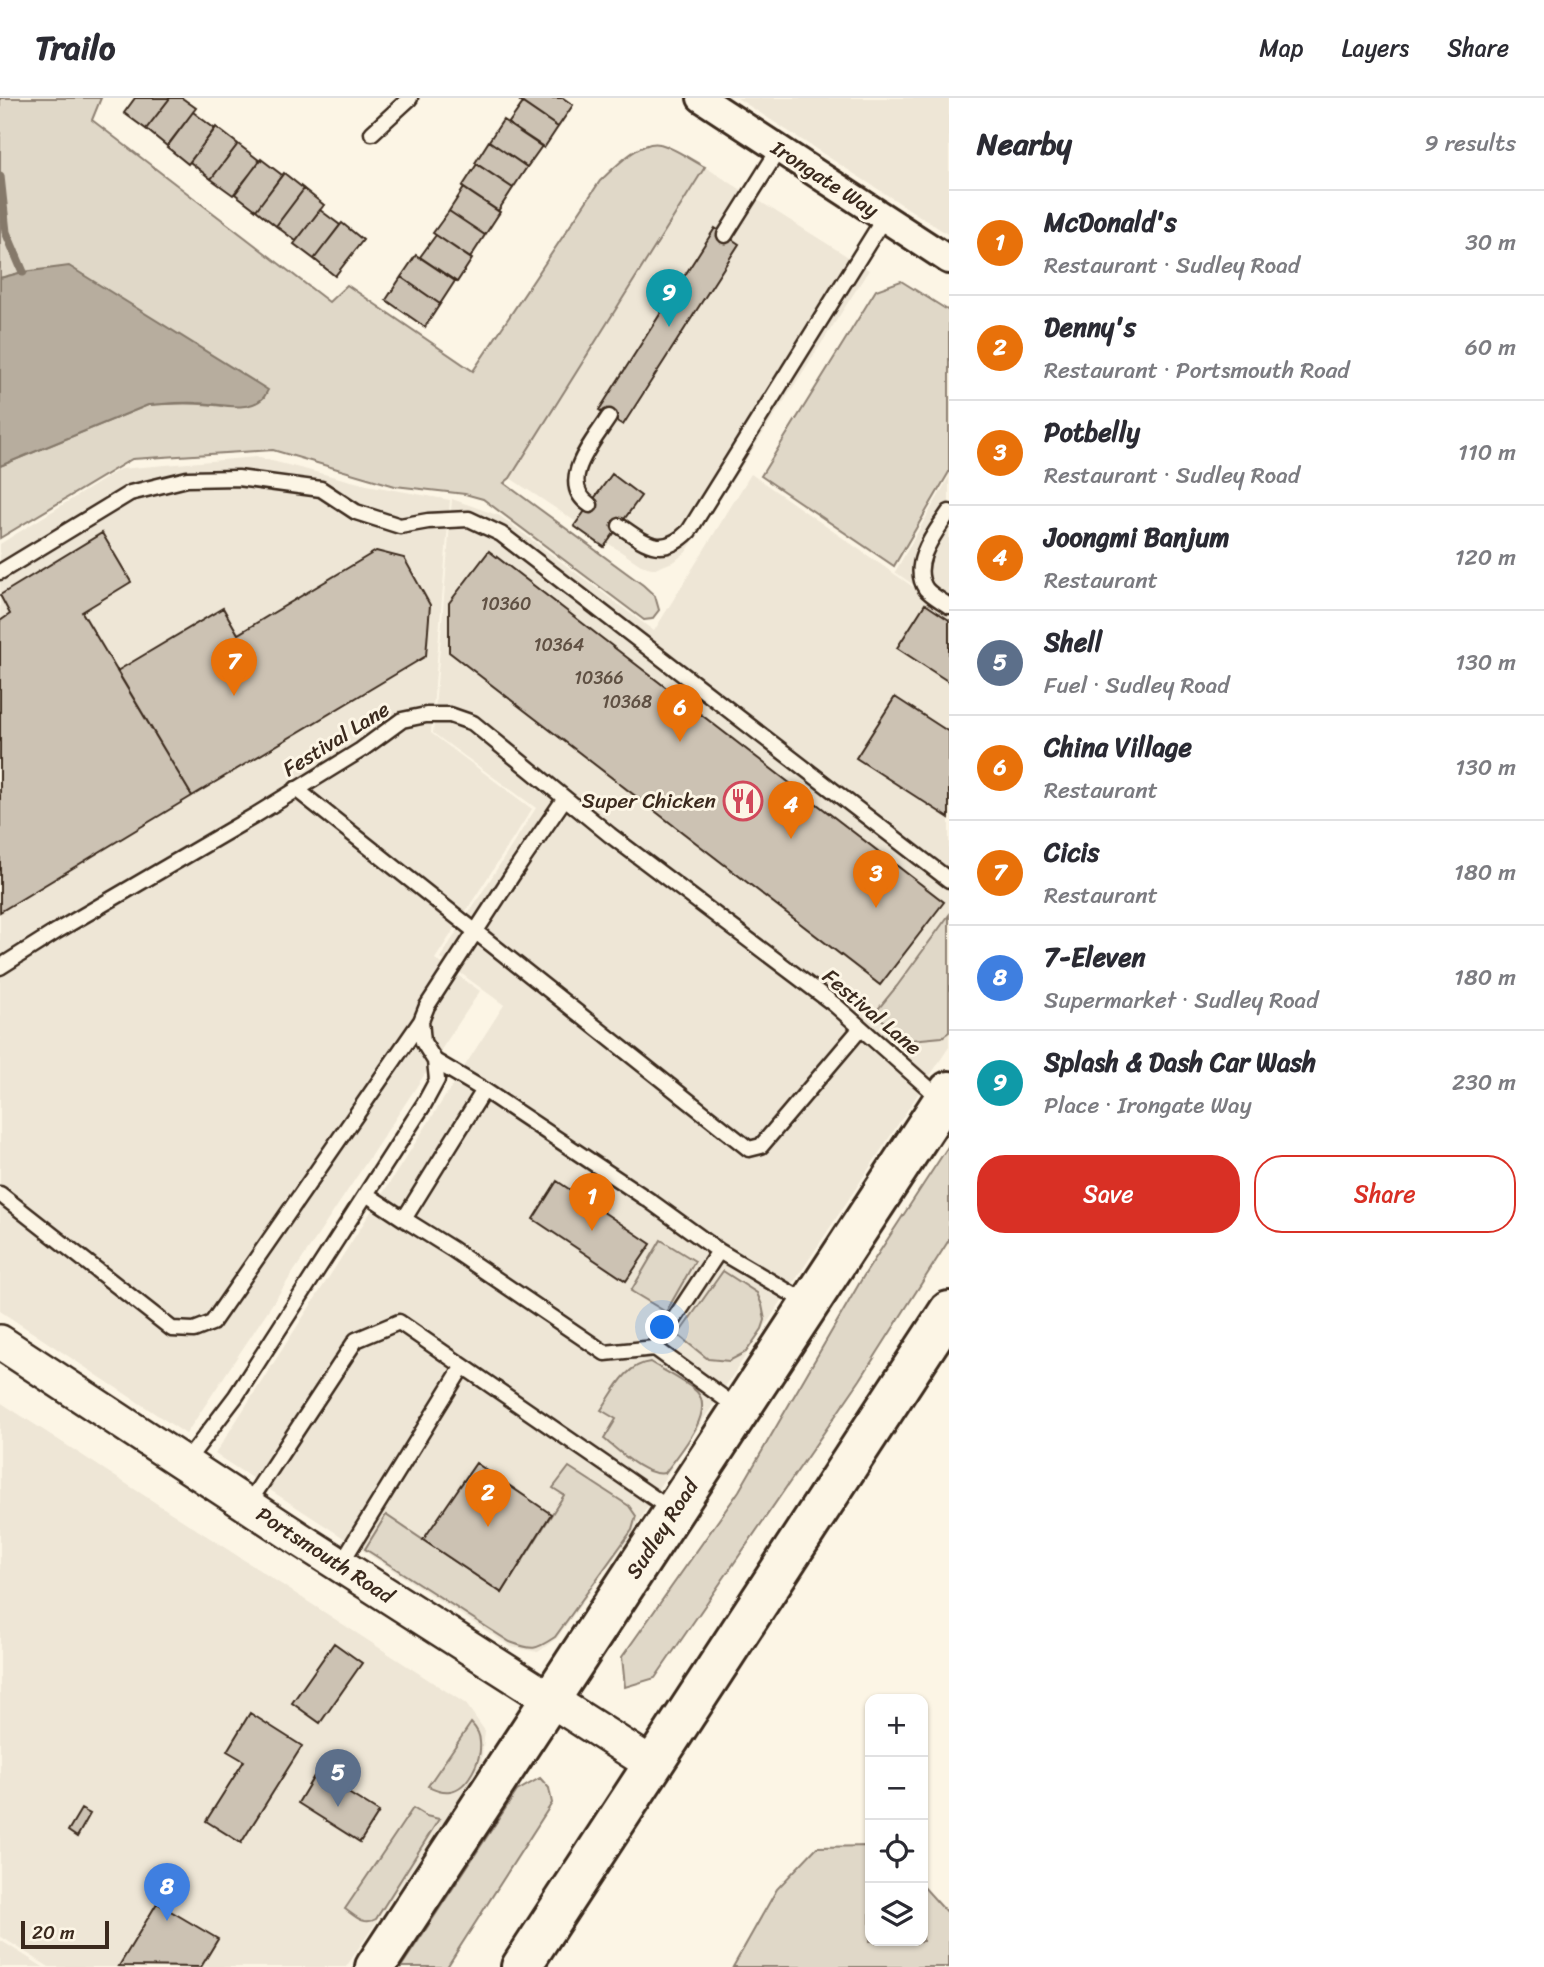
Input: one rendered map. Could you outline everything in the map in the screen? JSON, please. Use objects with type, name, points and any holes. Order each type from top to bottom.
[{"type":"main road","name":"Sudley Road","points":[[375,1967],[946,1096]]},
{"type":"main road","points":[[521,1967],[949,1311]]},
{"type":"street","name":"Irongate Way","points":[[701,98],[949,260]]},
{"type":"street","name":"Portsmouth Road","points":[[0,1342],[340,1565],[653,1765]]},
{"type":"lane","points":[[372,133],[410,98]]},
{"type":"lane","points":[[724,234],[779,149]]},
{"type":"lane","points":[[620,526],[648,543],[663,547],[679,541],[689,531],[884,218]]},
{"type":"lane","points":[[590,505],[576,490],[578,467],[609,417]]},
{"type":"lane","points":[[0,572],[130,493],[187,479],[238,478],[321,489],[356,512],[400,526],[428,521],[469,519],[501,534],[947,879]]},
{"type":"lane","points":[[949,512],[926,549],[921,569],[924,586],[949,606]]},
{"type":"lane","name":"Festival Lane","points":[[0,967],[254,816],[360,750],[402,720],[426,715],[450,715],[473,723],[610,835],[835,1005],[946,1096]]},
{"type":"lane","points":[[296,789],[748,1149],[761,1146],[861,1028]]},
{"type":"lane","points":[[0,1194],[172,1329],[194,1329],[212,1323],[421,1021],[427,1006],[565,798]]},
{"type":"lane","points":[[185,1463],[236,1396],[437,1080],[435,1061],[423,1042],[421,1021]]},
{"type":"lane","points":[[435,1061],[484,1090],[650,1201],[719,1251],[810,1304]]},
{"type":"lane","points":[[404,1219],[484,1090]]},
{"type":"lane","points":[[366,1194],[453,1249],[605,1353],[655,1348],[740,1410]]},
{"type":"lane","points":[[655,1348],[719,1251]]},
{"type":"lane","points":[[248,1504],[356,1340],[399,1322],[674,1511]]},
{"type":"lane","points":[[340,1565],[463,1366]]},
{"type":"shaded area","points":[[0,98],[101,98],[92,120],[329,302],[347,285],[473,371],[600,181],[620,163],[644,146],[660,144],[705,167],[510,478],[504,483],[655,596],[659,610],[652,619],[644,620],[483,499],[465,494],[395,486],[273,450],[132,459],[0,538],[0,466],[148,405],[186,403],[223,406],[23,272],[0,278]]},
{"type":"shaded area","points":[[737,98],[949,98],[949,235]]},
{"type":"shaded area","points":[[705,167],[869,270],[686,552],[675,561],[655,569],[641,565],[510,478]]},
{"type":"shaded area","points":[[69,266],[268,390],[265,396],[248,406],[191,403],[148,405],[0,466],[0,278]]},
{"type":"shaded area","points":[[901,281],[949,311],[949,472],[894,566],[761,476],[876,290]]},
{"type":"shaded area","points":[[256,457],[367,485],[450,500],[431,733],[532,809],[435,959],[480,991],[186,1434],[0,1311],[0,544],[120,469]]},
{"type":"shaded area","points":[[751,474],[949,612],[949,1047],[657,1490],[633,1532],[557,1638],[538,1652],[511,1647],[215,1454],[504,1005],[440,958],[536,808],[433,733],[452,499],[500,516],[654,631]]},
{"type":"shaded area","points":[[949,477],[949,609],[895,572]]},
{"type":"shaded area","points":[[949,915],[949,1032],[942,1037],[911,1040],[874,1014]]},
{"type":"shaded area","points":[[949,1145],[949,1240],[860,1380],[655,1678],[625,1687],[622,1657],[739,1491],[863,1277]]},
{"type":"shaded area","points":[[661,1240],[695,1261],[666,1312],[631,1291]]},
{"type":"shaded area","points":[[723,1271],[757,1293],[765,1320],[746,1352],[729,1361],[708,1359],[678,1335]]},
{"type":"shaded area","points":[[650,1362],[697,1392],[702,1401],[702,1411],[693,1434],[665,1473],[641,1467],[604,1439],[616,1419],[601,1410],[627,1373]]},
{"type":"shaded area","points":[[0,1402],[466,1704],[485,1731],[481,1766],[346,1967],[49,1967],[0,1936]]},
{"type":"shaded area","points":[[569,1467],[629,1506],[636,1516],[632,1530],[555,1637],[538,1647],[529,1648],[510,1642],[365,1549],[386,1515],[502,1593],[564,1495],[553,1488]]},
{"type":"shaded area","points":[[471,1723],[480,1739],[479,1757],[473,1772],[457,1789],[441,1791],[428,1786]]},
{"type":"shaded area","points":[[540,1778],[549,1788],[552,1803],[447,1967],[401,1967],[517,1791]]},
{"type":"shaded area","points":[[413,1808],[426,1816],[439,1819],[376,1919],[360,1919],[345,1909]]},
{"type":"shaded area","points":[[865,1846],[865,1946],[928,1946],[928,1892],[949,1915],[949,1967],[733,1967],[777,1889],[817,1847]]},
{"type":"shaded area","points":[[0,1940],[43,1967],[0,1967]]},
{"type":"building","points":[[135,98],[170,98],[146,129],[124,113]]},
{"type":"building","points":[[170,98],[182,98],[196,108],[167,146],[146,129]]},
{"type":"building","points":[[523,98],[563,98],[573,105],[558,127],[520,101]]},
{"type":"building","points":[[523,103],[558,127],[544,148],[508,124]]},
{"type":"building","points":[[193,112],[215,129],[188,164],[167,147]]},
{"type":"building","points":[[503,120],[542,146],[527,167],[489,141]]},
{"type":"building","points":[[216,127],[238,144],[211,179],[190,162]]},
{"type":"building","points":[[489,141],[527,167],[513,188],[475,163]]},
{"type":"building","points":[[238,144],[260,161],[233,195],[211,179]]},
{"type":"building","points":[[261,159],[282,175],[256,210],[235,194]]},
{"type":"building","points":[[477,164],[513,188],[498,211],[462,187]]},
{"type":"building","points":[[284,173],[304,189],[276,226],[256,210]]},
{"type":"building","points":[[464,188],[500,212],[485,235],[449,211]]},
{"type":"building","points":[[304,189],[324,205],[296,241],[276,226]]},
{"type":"building","points":[[320,210],[340,225],[314,259],[294,244]]},
{"type":"building","points":[[449,211],[485,235],[470,258],[433,233]]},
{"type":"building","points":[[342,223],[363,240],[335,276],[314,259]]},
{"type":"building","points":[[715,228],[739,244],[623,425],[599,410]]},
{"type":"building","points":[[436,235],[472,259],[457,282],[420,257]]},
{"type":"building","points":[[416,255],[455,281],[440,304],[401,277]]},
{"type":"building","points":[[401,277],[440,304],[425,327],[386,300]]},
{"type":"building","points":[[612,474],[641,496],[604,547],[574,526]]},
{"type":"building","points":[[102,533],[131,582],[82,612],[192,796],[0,912],[0,621],[10,614],[0,595]]},
{"type":"building","points":[[376,551],[404,558],[430,605],[426,656],[192,796],[117,671],[223,608],[238,634]]},
{"type":"building","points":[[489,551],[944,902],[880,985],[449,652],[449,603]]},
{"type":"building","points":[[925,604],[949,620],[949,682],[897,648]]},
{"type":"building","points":[[895,697],[949,732],[949,818],[856,758]]},
{"type":"building","points":[[557,1181],[651,1244],[626,1281],[533,1219]]},
{"type":"building","points":[[476,1463],[551,1514],[502,1593],[423,1540]]},
{"type":"building","points":[[334,1643],[362,1663],[320,1723],[292,1703]]},
{"type":"building","points":[[250,1713],[302,1746],[241,1843],[206,1821],[244,1761],[227,1751]]},
{"type":"building","points":[[316,1773],[379,1812],[360,1842],[298,1803]]},
{"type":"building","points":[[81,1809],[90,1814],[77,1837],[68,1831]]},
{"type":"building","points":[[157,1903],[218,1939],[201,1967],[119,1966]]},
{"type":"waterway","points":[[0,176],[6,232],[23,272]]},
{"type":"place","name":"Splash & Dash Car Wash","points":[[669,327]]},
{"type":"place","name":"Cicis","points":[[234,696]]},
{"type":"place","name":"China Village","points":[[680,742]]},
{"type":"place","name":"Super Chicken","points":[[743,801]]},
{"type":"place","name":"Joongmi Banjum","points":[[791,839]]},
{"type":"place","name":"Potbelly","points":[[876,908]]},
{"type":"place","name":"McDonald's","points":[[592,1231]]},
{"type":"place","name":"Denny's","points":[[488,1527]]},
{"type":"place","name":"Shell","points":[[338,1807]]},
{"type":"place","name":"7-Eleven","points":[[167,1921]]}]
